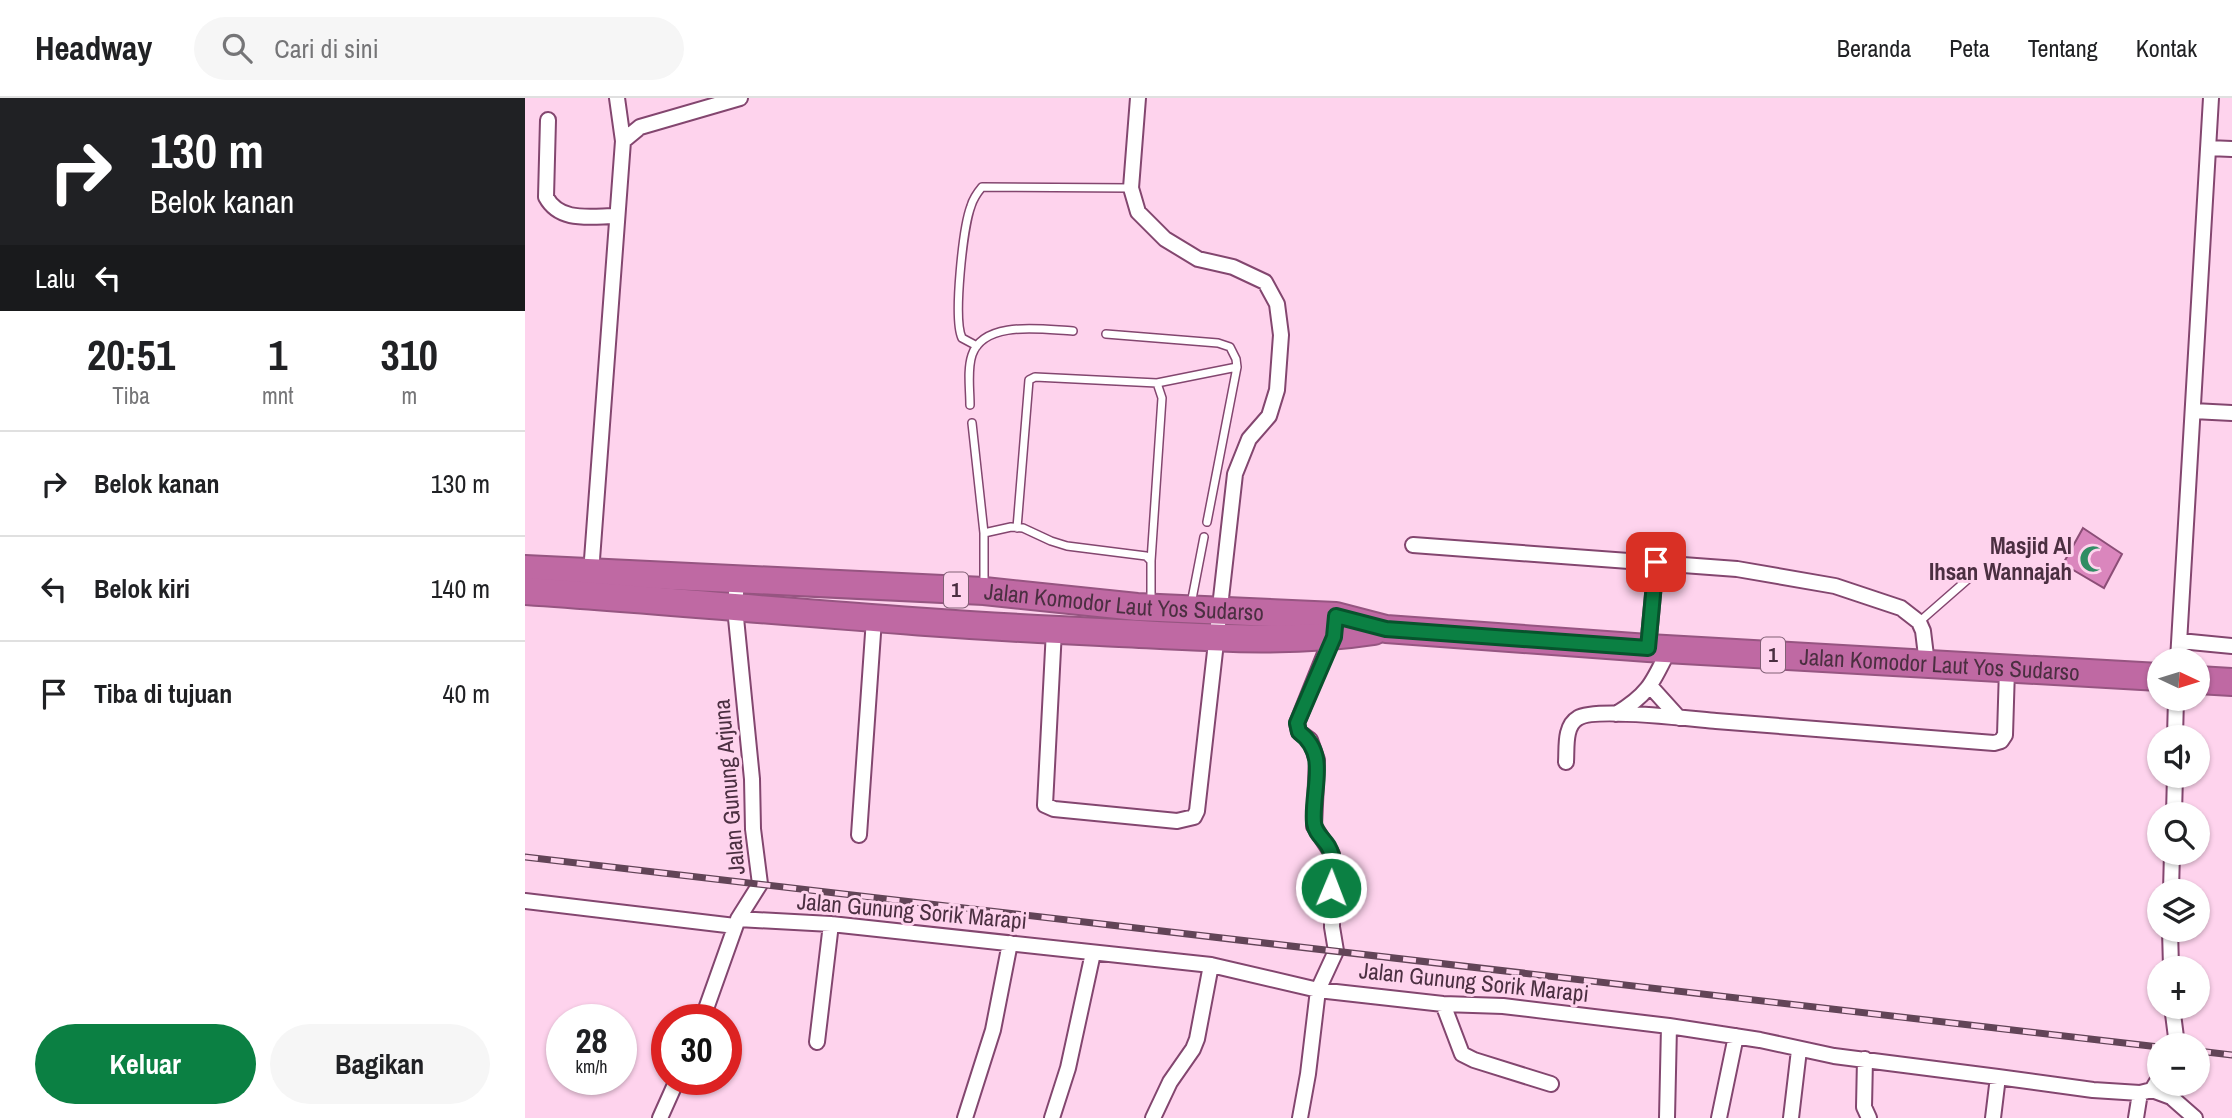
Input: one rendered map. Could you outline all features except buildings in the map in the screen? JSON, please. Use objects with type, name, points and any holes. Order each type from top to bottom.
[{"type":"highway","name":"Jalan Komodor Laut Yos Sudarso","points":[[525,569],[737,579],[983,609],[1054,630],[1188,636],[1218,624],[1335,626],[1658,649],[2147,676]]},
{"type":"highway","name":"Jalan Komodor Laut Yos Sudarso","points":[[525,591],[874,619],[983,609],[1151,608],[1190,610],[1218,624]]},
{"type":"highway","points":[[2210,681],[2232,682]]},
{"type":"street","points":[[591,573],[623,141],[617,98]]},
{"type":"street","points":[[623,141],[640,127],[740,98]]},
{"type":"street","points":[[1054,630],[1045,805],[1054,809],[1190,820],[1197,811],[1234,474],[1249,439],[1269,416],[1277,390],[1281,335],[1277,304],[1265,282],[1233,267],[1198,259],[1165,239],[1138,212],[1131,188],[1138,98]]},
{"type":"street","points":[[2179,648],[2211,98]]},
{"type":"street","points":[[548,120],[546,197],[552,208],[565,216],[617,216]]},
{"type":"street","points":[[2208,148],[2232,149]]},
{"type":"street","points":[[2193,411],[2232,413]]},
{"type":"street","points":[[1413,545],[1737,569],[1835,586],[1901,608],[1919,622],[1927,664]]},
{"type":"street","points":[[1615,714],[1635,702],[1651,687],[1658,649],[1656,562]]},
{"type":"street","name":"Jalan Gunung Arjuna","points":[[708,1004],[736,923],[760,884],[753,829],[753,779],[735,608],[737,579]]},
{"type":"street","points":[[859,835],[874,619]]},
{"type":"street","points":[[1305,1115],[1318,990],[1336,951],[1331,888],[1334,865],[1329,848],[1314,826],[1317,760],[1315,749],[1310,740],[1299,732],[1297,723],[1335,626]]},
{"type":"street","points":[[2180,641],[2232,646]]},
{"type":"street","points":[[1566,762],[1571,724],[1580,716],[1615,714],[1994,743],[2001,741],[2005,735],[2007,669]]},
{"type":"street","points":[[1651,687],[1679,718]]},
{"type":"street","name":"Jalan Gunung Sorik Marapi","points":[[525,901],[736,923],[831,925],[1211,965],[1318,990],[1443,1004],[1503,1006],[1669,1026],[1736,1036],[1799,1050],[2093,1090],[2147,1087]]},
{"type":"street","points":[[817,1042],[831,925]]},
{"type":"street","points":[[964,1118],[993,1030],[1010,943]]},
{"type":"street","points":[[1052,1118],[1068,1068],[1093,953]]},
{"type":"street","points":[[1153,1118],[1170,1082],[1188,1058],[1197,1039],[1202,1024],[1211,965]]},
{"type":"street","points":[[1443,1004],[1462,1054],[1551,1084]]},
{"type":"street","points":[[1667,1118],[1669,1026]]},
{"type":"street","points":[[1719,1118],[1736,1036]]},
{"type":"street","points":[[1791,1118],[1799,1050]]},
{"type":"street","points":[[1865,1059],[1864,1107],[1869,1118]]},
{"type":"street","points":[[1993,1118],[1998,1077]]},
{"type":"street","points":[[660,1118],[670,1095]]},
{"type":"street","points":[[2136,1118],[2147,1095]]},
{"type":"street","name":"Jalan Gunung Sorik Marapi","points":[[2169,1096],[2195,1118]]},
{"type":"lane","points":[[977,346],[967,341],[960,333],[960,288],[966,223],[975,195],[982,187],[1131,188]]},
{"type":"lane","points":[[970,405],[971,357],[977,346],[996,333],[1012,329],[1073,331]]},
{"type":"lane","points":[[1106,334],[1225,344],[1234,353],[1237,368],[1207,522]]},
{"type":"lane","points":[[1017,528],[1029,380],[1035,377],[1157,383],[1237,368]]},
{"type":"lane","points":[[1151,608],[1151,561],[1162,398],[1157,383]]},
{"type":"lane","points":[[972,423],[984,533],[983,609]]},
{"type":"lane","points":[[984,533],[1017,528],[1067,546],[1146,556],[1151,561]]},
{"type":"lane","points":[[1188,636],[1190,610],[1204,537]]},
{"type":"lane","points":[[1919,622],[1967,580]]},
{"type":"railway","points":[[525,857],[2147,1046]]},
{"type":"railway","points":[[2210,1052],[2232,1055]]},
{"type":"place","name":"Masjid Al Ihsan Wannajah","points":[[2093,559]]},
{"type":"route","points":[[1331,888],[1334,865],[1332,854],[1314,826],[1317,760],[1315,749],[1310,740],[1299,732],[1297,723],[1334,637],[1336,616],[1386,629],[1648,648],[1656,562]]}]
